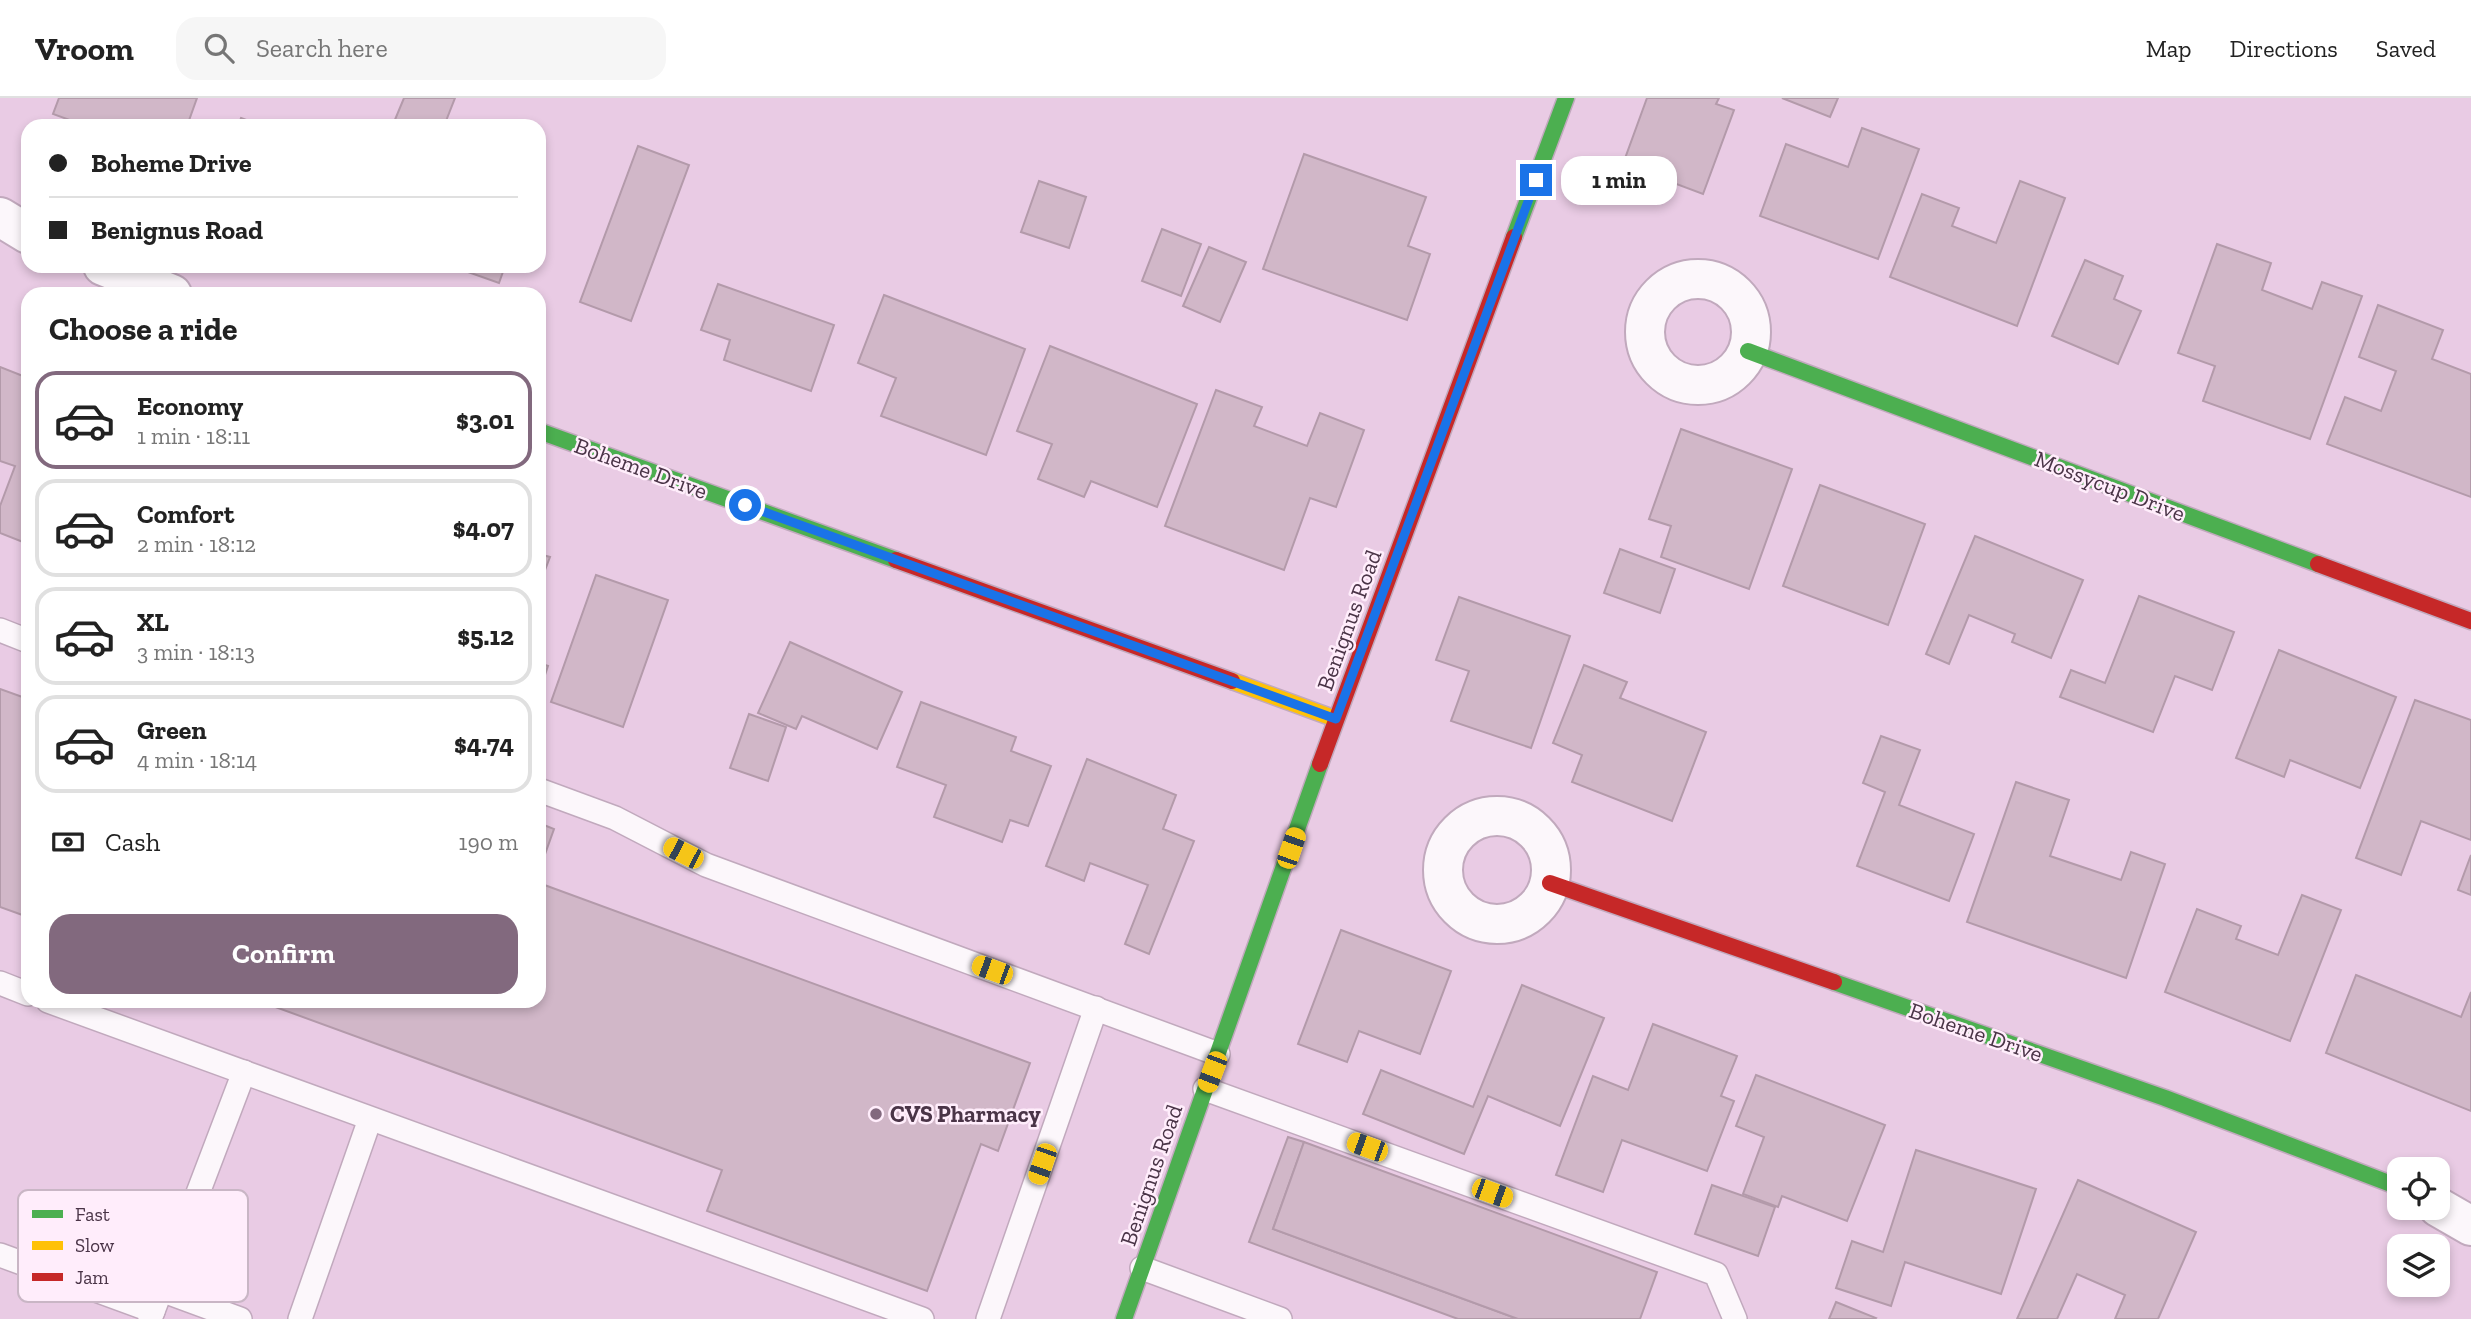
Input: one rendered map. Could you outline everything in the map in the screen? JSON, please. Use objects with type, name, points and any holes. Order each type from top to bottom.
[{"type":"street","name":"Benignus Road","points":[[1124,1319],[1557,101]]},
{"type":"street","points":[[0,217],[21,230]]},
{"type":"street","points":[[120,273],[155,287]]},
{"type":"street","name":"Mossycup Drive","points":[[1748,351],[2471,621]]},
{"type":"street","name":"Boheme Drive","points":[[546,434],[1336,719]]},
{"type":"street","name":"Boheme Drive","points":[[1550,883],[2165,1098],[2387,1182]]},
{"type":"street","points":[[2450,1214],[2471,1226]]},
{"type":"lane","points":[[0,630],[21,638]]},
{"type":"lane","points":[[546,793],[615,818],[706,865],[1218,1054]]},
{"type":"lane","points":[[0,984],[21,992]]},
{"type":"lane","points":[[67,1008],[370,1119],[870,1310],[922,1319]]},
{"type":"lane","points":[[988,1319],[1096,1008]]},
{"type":"lane","points":[[199,1190],[244,1072]]},
{"type":"lane","points":[[1205,1089],[1716,1274],[1735,1319]]},
{"type":"lane","points":[[300,1319],[370,1119]]},
{"type":"lane","points":[[0,1255],[18,1261]]},
{"type":"lane","points":[[1143,1268],[1280,1319]]},
{"type":"lane","points":[[154,1306],[240,1319]]},
{"type":"building","points":[[59,98],[197,98],[190,119],[67,119],[53,114]]},
{"type":"building","points":[[404,98],[455,98],[447,119],[395,119]]},
{"type":"building","points":[[1647,98],[1719,98],[1716,104],[1734,110],[1703,194],[1623,164]]},
{"type":"building","points":[[1782,98],[1838,98],[1830,117]]},
{"type":"building","points":[[1862,128],[1919,149],[1878,259],[1760,216],[1786,144],[1848,167]]},
{"type":"building","points":[[638,146],[689,165],[631,321],[580,302]]},
{"type":"building","points":[[1304,154],[1426,197],[1408,246],[1430,254],[1407,320],[1263,269]]},
{"type":"building","points":[[1039,181],[1086,197],[1069,248],[1021,232]]},
{"type":"building","points":[[2020,181],[2065,198],[2017,326],[1890,277],[1922,194],[1959,208],[1952,226],[1996,243]]},
{"type":"building","points":[[1162,229],[1201,244],[1181,296],[1142,281]]},
{"type":"building","points":[[2217,244],[2271,263],[2262,290],[2312,309],[2322,282],[2362,296],[2310,439],[2203,401],[2215,366],[2178,353]]},
{"type":"building","points":[[1209,247],[1246,262],[1220,322],[1183,306]]},
{"type":"building","points":[[2085,260],[2123,276],[2114,299],[2141,311],[2118,364],[2052,336]]},
{"type":"building","points":[[471,273],[503,273],[499,283]]},
{"type":"building","points":[[718,284],[834,325],[811,391],[724,360],[730,340],[701,330]]},
{"type":"building","points":[[884,295],[1025,349],[986,455],[881,416],[896,378],[858,363]]},
{"type":"building","points":[[2378,305],[2443,330],[2432,359],[2471,374],[2471,497],[2327,444],[2345,397],[2381,411],[2396,371],[2359,357]]},
{"type":"building","points":[[1050,346],[1197,404],[1157,507],[1091,481],[1084,497],[1038,479],[1052,444],[1017,431]]},
{"type":"building","points":[[0,367],[21,375],[21,541],[0,533],[0,506],[15,466],[0,461]]},
{"type":"building","points":[[1216,390],[1262,407],[1254,426],[1307,446],[1320,413],[1364,430],[1336,507],[1310,498],[1284,570],[1165,526]]},
{"type":"building","points":[[1681,429],[1792,469],[1749,589],[1661,557],[1671,526],[1649,519]]},
{"type":"building","points":[[1820,485],[1925,524],[1888,625],[1783,586]]},
{"type":"building","points":[[1975,536],[2083,580],[2051,658],[2012,642],[2015,634],[1969,615],[1949,664],[1926,654]]},
{"type":"building","points":[[1620,549],[1675,569],[1660,613],[1604,593]]},
{"type":"building","points":[[596,575],[668,600],[623,727],[551,702]]},
{"type":"building","points":[[2139,596],[2234,632],[2212,690],[2175,676],[2153,732],[2060,697],[2071,670],[2105,683]]},
{"type":"building","points":[[1459,597],[1570,636],[1531,748],[1451,721],[1469,671],[1436,660]]},
{"type":"building","points":[[790,642],[902,692],[877,749],[802,716],[796,729],[758,713]]},
{"type":"building","points":[[2279,650],[2396,697],[2360,788],[2290,760],[2284,777],[2236,758]]},
{"type":"building","points":[[1584,665],[1627,682],[1620,698],[1706,732],[1672,821],[1572,782],[1582,755],[1553,743]]},
{"type":"building","points":[[0,689],[21,696],[21,914],[0,907]]},
{"type":"building","points":[[2415,700],[2471,720],[2471,840],[2421,821],[2401,875],[2356,858]]},
{"type":"building","points":[[921,702],[1016,737],[1011,751],[1051,766],[1028,826],[1010,820],[1002,842],[934,817],[946,785],[897,767]]},
{"type":"building","points":[[749,714],[786,727],[768,781],[730,768]]},
{"type":"building","points":[[1881,736],[1920,750],[1899,805],[1974,834],[1949,901],[1857,866],[1885,792],[1863,783]]},
{"type":"building","points":[[1087,759],[1176,795],[1163,829],[1194,841],[1149,954],[1125,944],[1148,885],[1090,863],[1084,881],[1046,866]]},
{"type":"building","points":[[2016,782],[2069,800],[2050,856],[2121,880],[2131,852],[2165,864],[2126,978],[1967,922]]},
{"type":"building","points":[[546,826],[554,829],[546,851]]},
{"type":"building","points":[[2471,855],[2471,895],[2458,890]]},
{"type":"building","points":[[546,886],[1030,1063],[998,1151],[981,1144],[927,1291],[707,1211],[722,1170],[278,1008],[546,1008]]},
{"type":"building","points":[[2302,895],[2341,910],[2290,1041],[2165,992],[2197,909],[2241,926],[2236,939],[2278,955]]},
{"type":"building","points":[[1341,930],[1451,971],[1420,1054],[1359,1031],[1347,1062],[1298,1044]]},
{"type":"building","points":[[2356,975],[2461,1017],[2471,992],[2471,1111],[2326,1053]]},
{"type":"building","points":[[1522,985],[1604,1018],[1560,1126],[1488,1096],[1464,1154],[1363,1114],[1381,1070],[1473,1107]]},
{"type":"building","points":[[1653,1024],[1737,1056],[1721,1096],[1734,1101],[1707,1171],[1622,1140],[1603,1192],[1556,1175],[1593,1076],[1628,1090]]},
{"type":"building","points":[[1756,1075],[1885,1125],[1847,1221],[1782,1196],[1778,1207],[1743,1194],[1764,1137],[1736,1126]]},
{"type":"building","points":[[1288,1137],[1304,1142],[1273,1229],[1518,1319],[1458,1319],[1249,1242]]},
{"type":"building","points":[[1304,1142],[1657,1272],[1640,1319],[1518,1319],[1273,1229]]},
{"type":"building","points":[[1916,1150],[2036,1189],[2001,1294],[1905,1262],[1891,1306],[1836,1288],[1852,1241],[1883,1252]]},
{"type":"building","points":[[2078,1180],[2196,1232],[2158,1319],[2115,1319],[2125,1295],[2077,1274],[2057,1319],[2017,1319]]},
{"type":"building","points":[[1712,1185],[1775,1207],[1758,1256],[1695,1234]]},
{"type":"building","points":[[1836,1302],[1876,1318],[1829,1319]]},
{"type":"traffic: fast","points":[[1514,237],[1566,98]]},
{"type":"traffic: fast","points":[[1748,351],[2318,564]]},
{"type":"traffic: fast","points":[[546,434],[896,560]]},
{"type":"traffic: fast","points":[[1124,1319],[1320,764]]},
{"type":"traffic: fast","points":[[1834,982],[2165,1098],[2387,1182]]},
{"type":"traffic: slow","points":[[1232,681],[1336,719]]},
{"type":"traffic: jam","points":[[1320,764],[1514,237]]},
{"type":"traffic: jam","points":[[896,560],[1232,681]]},
{"type":"traffic: jam","points":[[2318,564],[2471,621]]},
{"type":"traffic: jam","points":[[1550,883],[1834,982]]},
{"type":"place","name":"CVS Pharmacy","points":[[876,1114]]},
{"type":"route","points":[[745,505],[1336,719],[1536,180]]}]
